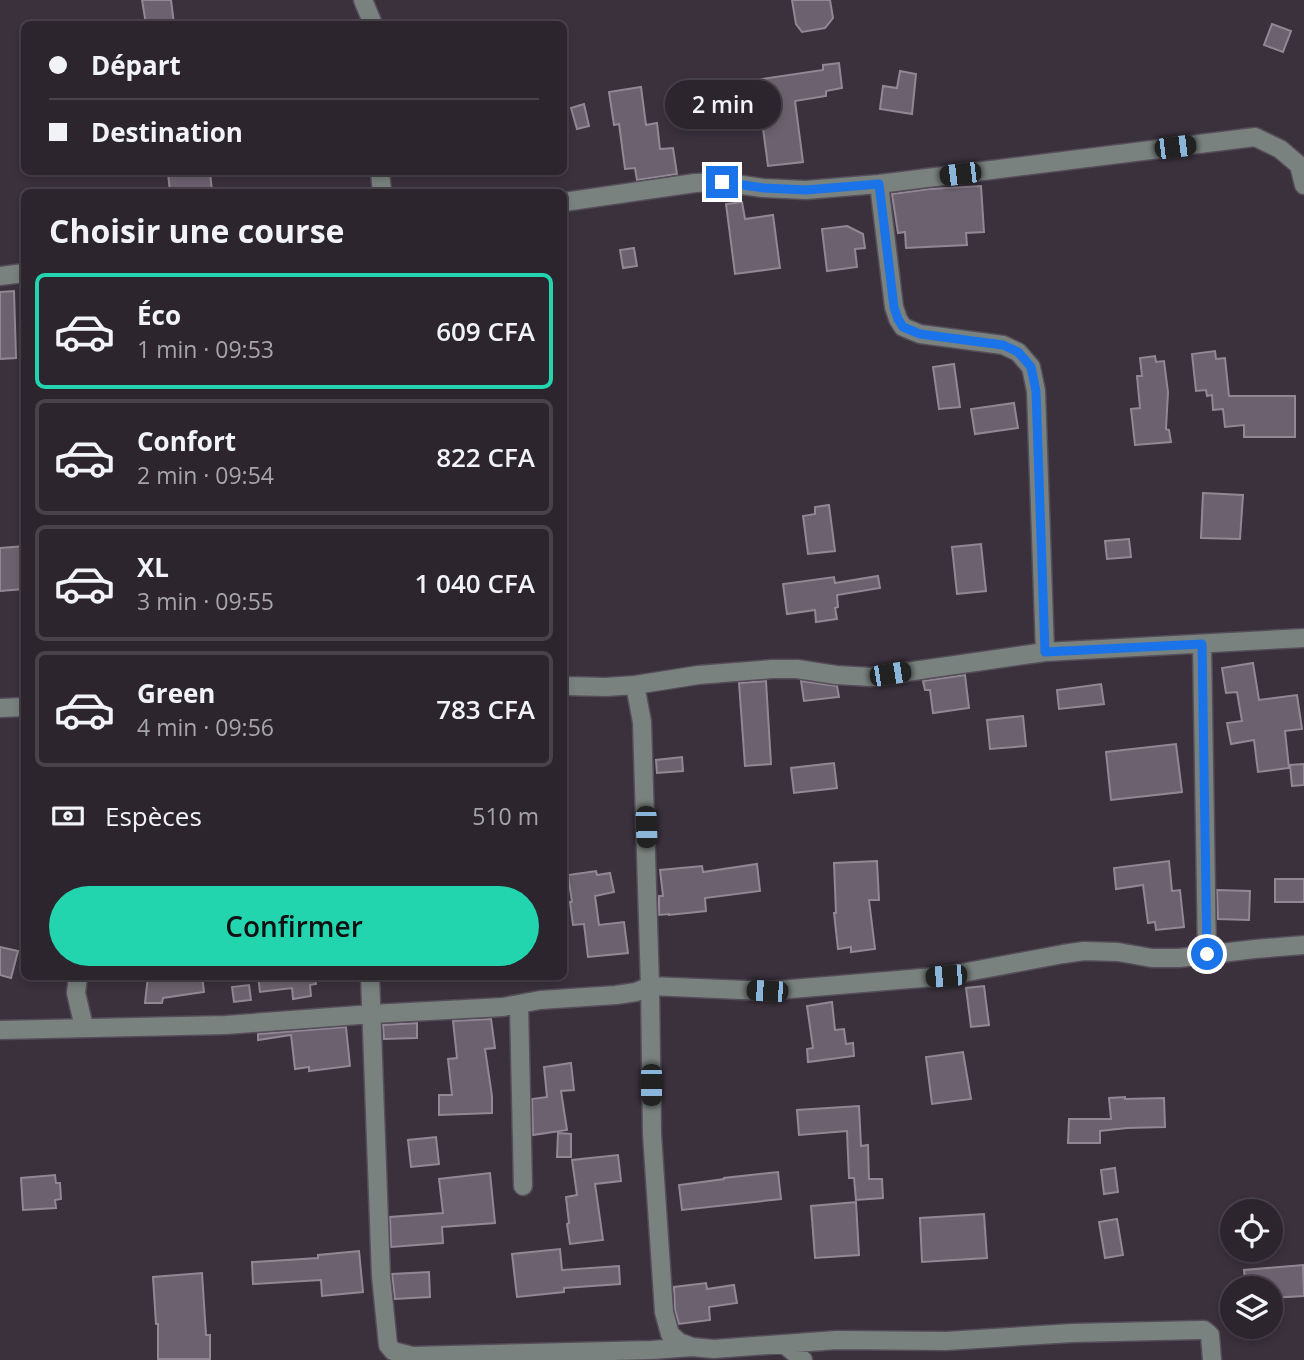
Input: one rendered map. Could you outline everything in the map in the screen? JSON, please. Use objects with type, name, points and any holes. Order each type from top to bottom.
[{"type":"street","points":[[363,0],[372,21]]},
{"type":"street","points":[[567,202],[695,183],[722,182],[806,190],[879,184],[1255,137],[1280,149],[1299,165],[1304,185]]},
{"type":"street","points":[[879,184],[894,307],[903,327],[920,334],[1003,345],[1018,352],[1031,367],[1036,391],[1045,652]]},
{"type":"street","points":[[0,276],[21,273]]},
{"type":"street","points":[[567,686],[635,685],[773,669],[872,677],[1045,652],[1304,638]]},
{"type":"street","points":[[1202,644],[1207,954]]},
{"type":"street","points":[[635,685],[642,722],[652,1134],[664,1312],[670,1334],[679,1342],[692,1347]]},
{"type":"street","points":[[0,708],[21,707]]},
{"type":"street","points":[[0,1030],[226,1025],[503,1007],[540,1000],[616,995],[636,992],[650,986],[767,991],[946,976],[1084,951],[1179,958],[1304,945]]},
{"type":"street","points":[[78,980],[76,993],[84,1027]]},
{"type":"street","points":[[370,980],[382,1276],[388,1345],[393,1351],[412,1356],[692,1347],[714,1349],[837,1340],[946,1341],[1072,1333],[1203,1330],[1210,1335],[1212,1360]]},
{"type":"street","points":[[519,1004],[523,1186]]},
{"type":"street","points":[[784,1344],[803,1360]]},
{"type":"building","points":[[142,0],[171,0],[174,21],[146,21]]},
{"type":"building","points":[[792,0],[830,0],[833,18],[825,28],[802,32],[796,24]]},
{"type":"building","points":[[1272,24],[1291,31],[1283,52],[1264,45]]},
{"type":"building","points":[[839,63],[842,88],[826,91],[826,96],[795,101],[803,162],[768,166],[762,121],[775,120],[771,89],[757,92],[755,80],[823,70],[823,65]]},
{"type":"building","points":[[900,71],[916,74],[912,114],[880,109],[883,86],[897,88]]},
{"type":"building","points":[[641,87],[646,125],[657,123],[660,149],[673,148],[677,174],[637,180],[635,168],[625,169],[619,124],[614,125],[609,92]]},
{"type":"building","points":[[584,104],[589,126],[577,129],[571,108]]},
{"type":"building","points":[[168,175],[210,175],[212,189],[170,189]]},
{"type":"building","points":[[981,186],[984,232],[966,233],[967,245],[906,248],[905,232],[898,233],[892,194]]},
{"type":"building","points":[[742,202],[745,219],[773,215],[780,268],[735,274],[726,204]]},
{"type":"building","points":[[847,226],[863,234],[865,248],[855,249],[857,267],[827,271],[822,229]]},
{"type":"building","points":[[634,248],[637,266],[623,268],[620,250]]},
{"type":"building","points":[[14,291],[16,358],[0,359],[0,292]]},
{"type":"building","points":[[1215,351],[1216,359],[1225,358],[1229,396],[1295,396],[1295,437],[1244,437],[1244,425],[1225,427],[1223,409],[1213,410],[1212,395],[1207,396],[1206,390],[1196,391],[1192,354]]},
{"type":"building","points":[[1155,356],[1156,362],[1164,361],[1168,392],[1166,429],[1169,430],[1171,442],[1135,445],[1131,409],[1140,408],[1137,376],[1142,376],[1140,358]]},
{"type":"building","points":[[954,364],[960,407],[939,409],[933,367]]},
{"type":"building","points":[[1014,403],[1018,428],[975,434],[971,409]]},
{"type":"building","points":[[1203,493],[1243,495],[1240,539],[1201,538]]},
{"type":"building","points":[[829,505],[835,551],[808,554],[803,516],[815,514],[815,507]]},
{"type":"building","points":[[1129,539],[1131,557],[1107,559],[1105,541]]},
{"type":"building","points":[[981,544],[986,591],[957,594],[952,547]]},
{"type":"building","points":[[21,546],[21,589],[0,591],[0,548]]},
{"type":"building","points":[[878,576],[880,588],[837,595],[837,619],[816,622],[815,610],[787,614],[783,584],[834,577],[835,583]]},
{"type":"building","points":[[1253,663],[1259,700],[1297,695],[1302,729],[1285,731],[1289,768],[1258,772],[1254,740],[1231,744],[1227,723],[1242,721],[1237,692],[1226,693],[1222,668]]},
{"type":"building","points":[[965,675],[969,708],[933,713],[930,690],[925,690],[923,681]]},
{"type":"building","points":[[766,681],[771,764],[745,766],[739,683]]},
{"type":"building","points":[[801,681],[837,686],[839,697],[804,701]]},
{"type":"building","points":[[1101,684],[1104,704],[1059,709],[1057,690]]},
{"type":"building","points":[[1023,716],[1026,746],[990,749],[987,720]]},
{"type":"building","points":[[1176,744],[1182,792],[1111,800],[1106,752]]},
{"type":"building","points":[[682,757],[683,771],[657,773],[656,760]]},
{"type":"building","points":[[834,763],[837,788],[794,793],[791,768]]},
{"type":"building","points":[[1304,764],[1304,785],[1292,786],[1290,765]]},
{"type":"building","points":[[877,861],[879,900],[869,900],[875,949],[851,952],[851,947],[838,949],[834,913],[834,863]]},
{"type":"building","points":[[1169,861],[1172,891],[1180,890],[1184,927],[1156,930],[1155,922],[1148,923],[1143,885],[1116,889],[1114,868]]},
{"type":"building","points":[[757,864],[760,891],[705,898],[706,911],[659,915],[659,896],[663,896],[660,870],[702,866],[703,872]]},
{"type":"building","points":[[596,871],[597,875],[610,873],[614,892],[595,896],[599,925],[624,922],[628,953],[588,957],[584,924],[573,925],[568,875]]},
{"type":"building","points":[[1275,879],[1304,879],[1304,902],[1275,902]]},
{"type":"building","points":[[1217,890],[1250,891],[1249,920],[1218,919]]},
{"type":"building","points":[[0,947],[18,951],[11,978],[0,975]]},
{"type":"building","points":[[148,980],[202,980],[204,992],[163,998],[162,1003],[145,1003]]},
{"type":"building","points":[[258,980],[316,980],[316,984],[310,985],[311,996],[293,999],[292,988],[260,992]]},
{"type":"building","points":[[249,985],[251,1000],[234,1002],[232,987]]},
{"type":"building","points":[[984,986],[989,1025],[971,1027],[966,988]]},
{"type":"building","points":[[832,1002],[835,1030],[844,1029],[846,1044],[853,1043],[854,1056],[808,1062],[807,1049],[813,1048],[807,1006]]},
{"type":"building","points":[[491,1019],[495,1048],[485,1049],[492,1113],[439,1115],[439,1095],[452,1095],[448,1059],[457,1058],[453,1021]]},
{"type":"building","points":[[417,1023],[417,1038],[384,1039],[383,1025]]},
{"type":"building","points":[[346,1027],[350,1066],[309,1071],[309,1067],[295,1069],[291,1035],[258,1040],[258,1034]]},
{"type":"building","points":[[963,1052],[971,1099],[932,1104],[926,1057]]},
{"type":"building","points":[[571,1063],[574,1090],[561,1091],[567,1130],[533,1135],[532,1099],[547,1097],[544,1067]]},
{"type":"building","points":[[1109,1098],[1164,1098],[1165,1127],[1100,1131],[1100,1143],[1068,1143],[1069,1119],[1111,1119]]},
{"type":"building","points":[[859,1106],[861,1146],[868,1145],[869,1179],[882,1179],[883,1198],[856,1200],[854,1178],[849,1178],[847,1131],[799,1135],[797,1110]]},
{"type":"building","points":[[558,1133],[571,1134],[571,1157],[557,1157]]},
{"type":"building","points":[[436,1137],[439,1164],[411,1167],[408,1140]]},
{"type":"building","points":[[618,1155],[621,1181],[595,1184],[603,1240],[570,1244],[566,1197],[577,1195],[572,1160]]},
{"type":"building","points":[[1115,1168],[1118,1192],[1104,1194],[1101,1170]]},
{"type":"building","points":[[778,1172],[781,1199],[682,1210],[679,1185]]},
{"type":"building","points":[[490,1173],[495,1223],[442,1227],[443,1243],[391,1247],[390,1217],[443,1213],[439,1179]]},
{"type":"building","points":[[55,1175],[56,1183],[60,1183],[61,1199],[55,1200],[56,1208],[23,1210],[21,1178]]},
{"type":"building","points":[[856,1202],[859,1255],[815,1258],[811,1206]]},
{"type":"building","points":[[984,1214],[987,1258],[922,1262],[920,1218]]},
{"type":"building","points":[[1117,1219],[1123,1255],[1105,1258],[1099,1222]]},
{"type":"building","points":[[560,1249],[562,1270],[619,1266],[620,1284],[564,1288],[564,1292],[517,1297],[512,1254]]},
{"type":"building","points":[[359,1251],[363,1292],[322,1296],[321,1280],[253,1284],[252,1262],[318,1258],[318,1255]]},
{"type":"building","points":[[1303,1265],[1304,1296],[1283,1297],[1283,1276],[1245,1276],[1244,1270]]},
{"type":"building","points":[[429,1272],[430,1297],[395,1299],[392,1274]]},
{"type":"building","points":[[202,1273],[206,1335],[210,1335],[210,1359],[158,1359],[158,1324],[153,1277]]},
{"type":"building","points":[[706,1283],[707,1289],[734,1285],[737,1303],[709,1307],[710,1320],[679,1324],[674,1287]]},
{"type":"route","points":[[722,182],[806,190],[879,184],[894,307],[903,327],[920,334],[1003,345],[1018,352],[1031,367],[1036,391],[1045,652],[1202,644],[1207,954]]}]
